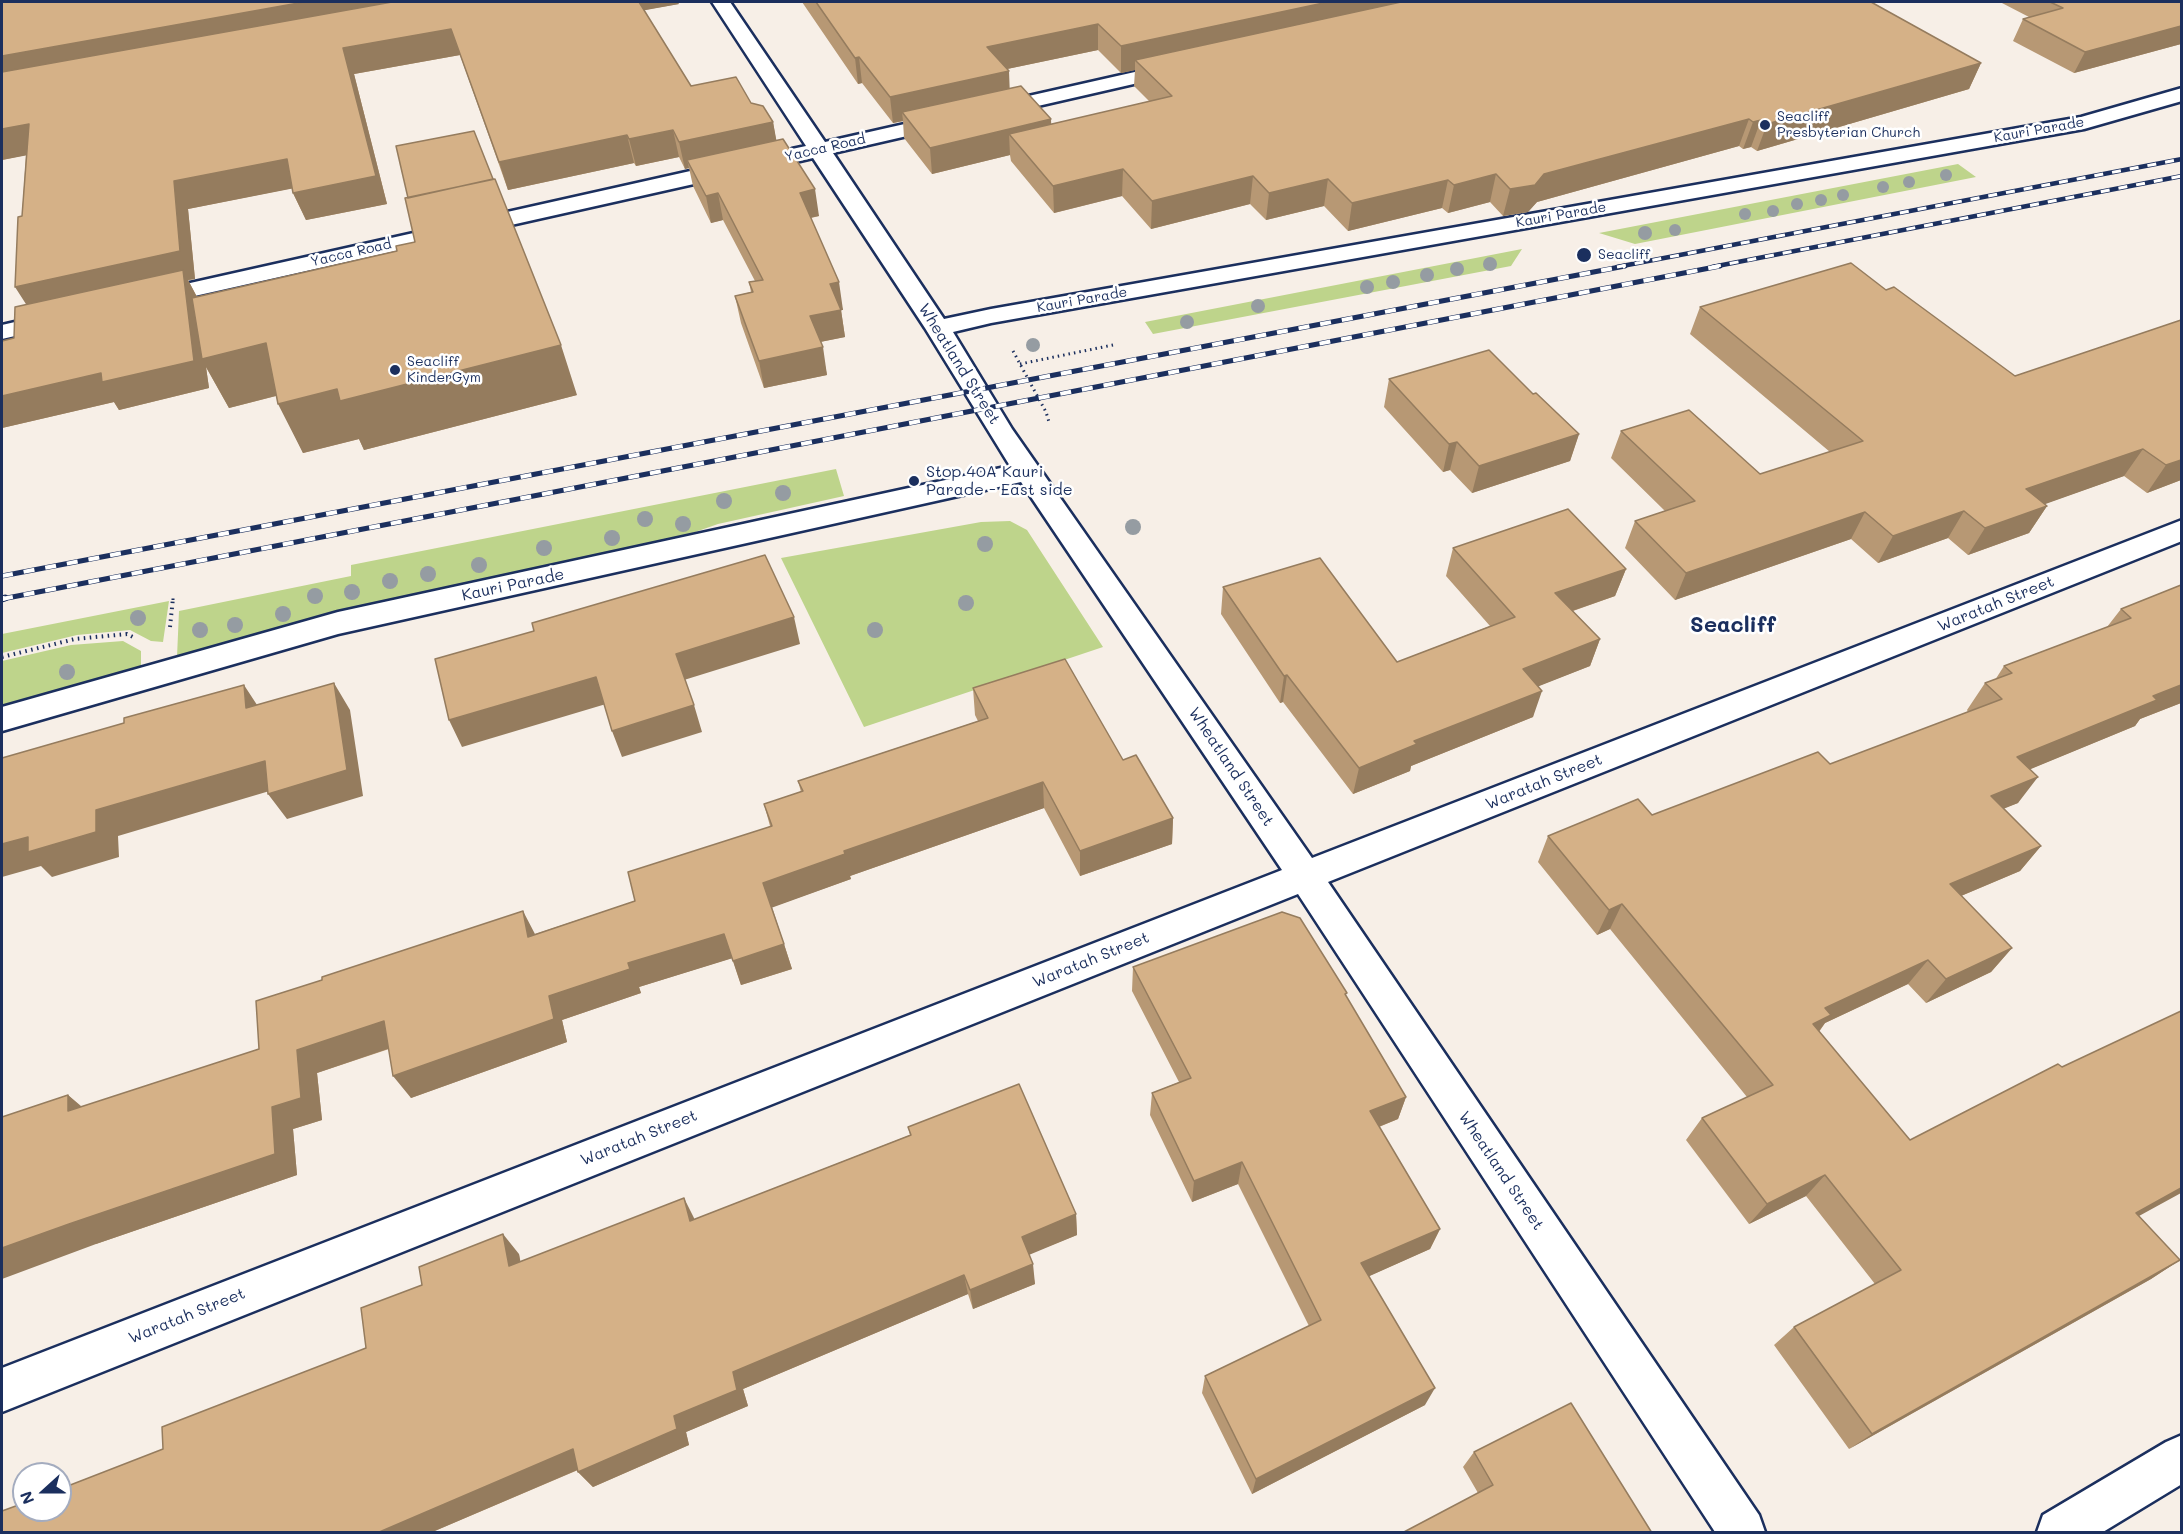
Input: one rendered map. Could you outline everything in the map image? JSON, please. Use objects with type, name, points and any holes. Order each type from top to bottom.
[{"type":"street","name":"Wheatland Street","points":[[721,2],[938,328],[1001,432],[1305,876],[1742,1533]]},
{"type":"street","name":"Yacca Road","points":[[128,304],[1194,64]]},
{"type":"street","name":"Kauri Parade","points":[[938,328],[1003,314],[2084,123],[2181,94]]},
{"type":"street","points":[[2,332],[82,314]]},
{"type":"street","name":"Kauri Parade","points":[[2,719],[338,623],[1029,471]]},
{"type":"street","name":"Waratah Street","points":[[2,1390],[2181,530]]},
{"type":"street","points":[[2060,1533],[2181,1458]]},
{"type":"path","points":[[1020,364],[1113,345]]},
{"type":"path","points":[[2,657],[75,639],[127,634],[136,639]]},
{"type":"green space","points":[[1958,164],[1976,177],[1635,244],[1599,233]]},
{"type":"green space","points":[[1522,249],[1511,266],[1153,334],[1145,322]]},
{"type":"green space","points":[[836,469],[844,496],[718,524],[678,538],[394,599],[177,657],[179,611],[351,576],[351,565]]},
{"type":"green space","points":[[1010,521],[1027,530],[1103,647],[864,727],[781,558],[981,522]]},
{"type":"green space","points":[[169,601],[163,642],[151,641],[130,630],[77,635],[2,653],[2,634]]},
{"type":"green space","points":[[123,641],[141,651],[141,669],[2,708],[2,661],[71,645]]},
{"type":"building","points":[[2,2],[304,2],[2,56]]},
{"type":"building","points":[[392,2],[639,2],[691,86],[736,77],[751,103],[763,106],[773,122],[679,142],[673,130],[629,139],[627,135],[499,162],[451,29],[343,48],[376,176],[293,193],[287,159],[174,181],[180,251],[15,287],[18,217],[22,216],[29,124],[2,129],[2,72]]},
{"type":"building","points":[[816,2],[1328,2],[1121,46],[1098,24],[987,47],[1009,71],[890,97],[859,57],[855,58]]},
{"type":"building","points":[[1401,2],[1871,2],[1981,63],[1767,124],[1761,120],[1753,122],[1749,119],[1544,174],[1535,185],[1510,189],[1496,174],[1454,185],[1448,180],[1352,203],[1328,179],[1269,193],[1253,176],[1152,201],[1123,169],[1053,186],[1009,134],[1172,96],[1135,60]]},
{"type":"building","points":[[2050,2],[2181,2],[2181,26],[2085,52],[2023,19],[2063,8]]},
{"type":"building","points":[[1021,86],[1051,119],[930,148],[902,112]]},
{"type":"building","points":[[474,131],[493,179],[408,198],[396,146]]},
{"type":"building","points":[[783,139],[815,189],[800,193],[839,282],[830,284],[841,310],[810,316],[823,347],[759,361],[735,296],[753,292],[749,282],[763,280],[718,193],[706,196],[687,160]]},
{"type":"building","points":[[495,179],[561,345],[340,401],[337,389],[278,404],[266,343],[202,359],[192,298],[397,251],[396,246],[415,242],[405,198]]},
{"type":"building","points":[[1851,263],[1886,290],[1894,287],[2015,376],[2181,320],[2181,460],[2166,465],[2143,449],[2026,489],[2047,506],[1985,528],[1964,511],[1893,536],[1865,512],[1686,573],[1635,521],[1695,501],[1621,431],[1689,410],[1760,474],[1863,441],[1700,307]]},
{"type":"building","points":[[183,270],[194,361],[102,382],[101,373],[2,396],[2,341],[14,338],[15,307]]},
{"type":"building","points":[[1489,350],[1533,394],[1536,393],[1579,434],[1479,466],[1457,442],[1449,444],[1389,379]]},
{"type":"building","points":[[1568,509],[1626,569],[1555,593],[1600,639],[1523,669],[1542,691],[1414,741],[1417,744],[1359,768],[1287,675],[1284,676],[1223,587],[1320,558],[1397,662],[1515,617],[1453,548]]},
{"type":"building","points":[[765,555],[794,617],[676,654],[694,705],[612,731],[596,677],[449,720],[435,659],[534,631],[532,623]]},
{"type":"building","points":[[2181,585],[2181,685],[2153,696],[2157,700],[2017,757],[2038,777],[1991,796],[2041,846],[1950,884],[2012,948],[1946,979],[1928,960],[1825,1008],[1831,1015],[1813,1024],[1910,1140],[2058,1064],[2062,1067],[2181,1011],[2181,1188],[2136,1213],[2180,1260],[1872,1434],[1794,1327],[1901,1270],[1825,1175],[1767,1204],[1702,1118],[1773,1085],[1622,904],[1609,910],[1548,836],[1638,799],[1652,815],[1818,752],[1830,764],[2002,699],[1985,683],[2012,673],[2004,666],[2131,618],[2121,609]]},
{"type":"building","points":[[1065,659],[1123,760],[1136,755],[1173,818],[1080,851],[1043,782],[844,851],[845,854],[763,883],[784,944],[733,961],[724,934],[628,963],[630,969],[549,996],[554,1019],[393,1076],[384,1021],[297,1050],[301,1098],[272,1107],[275,1154],[2,1248],[2,1117],[68,1095],[68,1111],[259,1049],[256,1001],[322,980],[322,977],[523,911],[528,937],[635,901],[628,872],[772,826],[764,804],[803,791],[798,781],[988,718],[973,688]]},
{"type":"building","points":[[334,683],[347,770],[268,794],[265,761],[96,810],[96,832],[28,852],[28,837],[2,844],[2,758],[124,723],[124,718],[244,685],[246,708]]},
{"type":"building","points":[[1282,912],[1300,918],[1347,993],[1345,994],[1406,1097],[1370,1111],[1440,1229],[1361,1263],[1435,1388],[1256,1479],[1205,1376],[1321,1320],[1242,1162],[1194,1181],[1152,1093],[1191,1078],[1133,967]]},
{"type":"building","points":[[1019,1084],[1076,1214],[1022,1237],[1033,1264],[970,1290],[964,1275],[733,1372],[737,1390],[674,1416],[677,1429],[578,1472],[573,1449],[377,1533],[2,1533],[2,1511],[12,1507],[12,1522],[72,1522],[72,1484],[163,1449],[162,1427],[366,1348],[361,1308],[422,1285],[419,1267],[503,1234],[509,1266],[684,1198],[690,1221],[911,1135],[908,1127]]},
{"type":"building","points":[[1571,1403],[1652,1533],[1402,1533],[1493,1485],[1474,1452]]},
{"type":"railway","points":[[1617,267],[2182,159]]},
{"type":"railway","points":[[1712,267],[2182,176]]},
{"type":"railway","points":[[2,576],[1625,266]]},
{"type":"railway","points":[[5,598],[2,599],[1720,266]]},
{"type":"place","name":"Seacliff Presbyterian Church","points":[[1765,125]]},
{"type":"place","name":"Seacliff","points":[[1584,255]]},
{"type":"place","name":"Seacliff KinderGym","points":[[395,370]]},
{"type":"place","name":"Stop 40A Kauri Parade - East side","points":[[914,481]]},
{"type":"district","name":"Seacliff","points":[[1733,625]]}]
